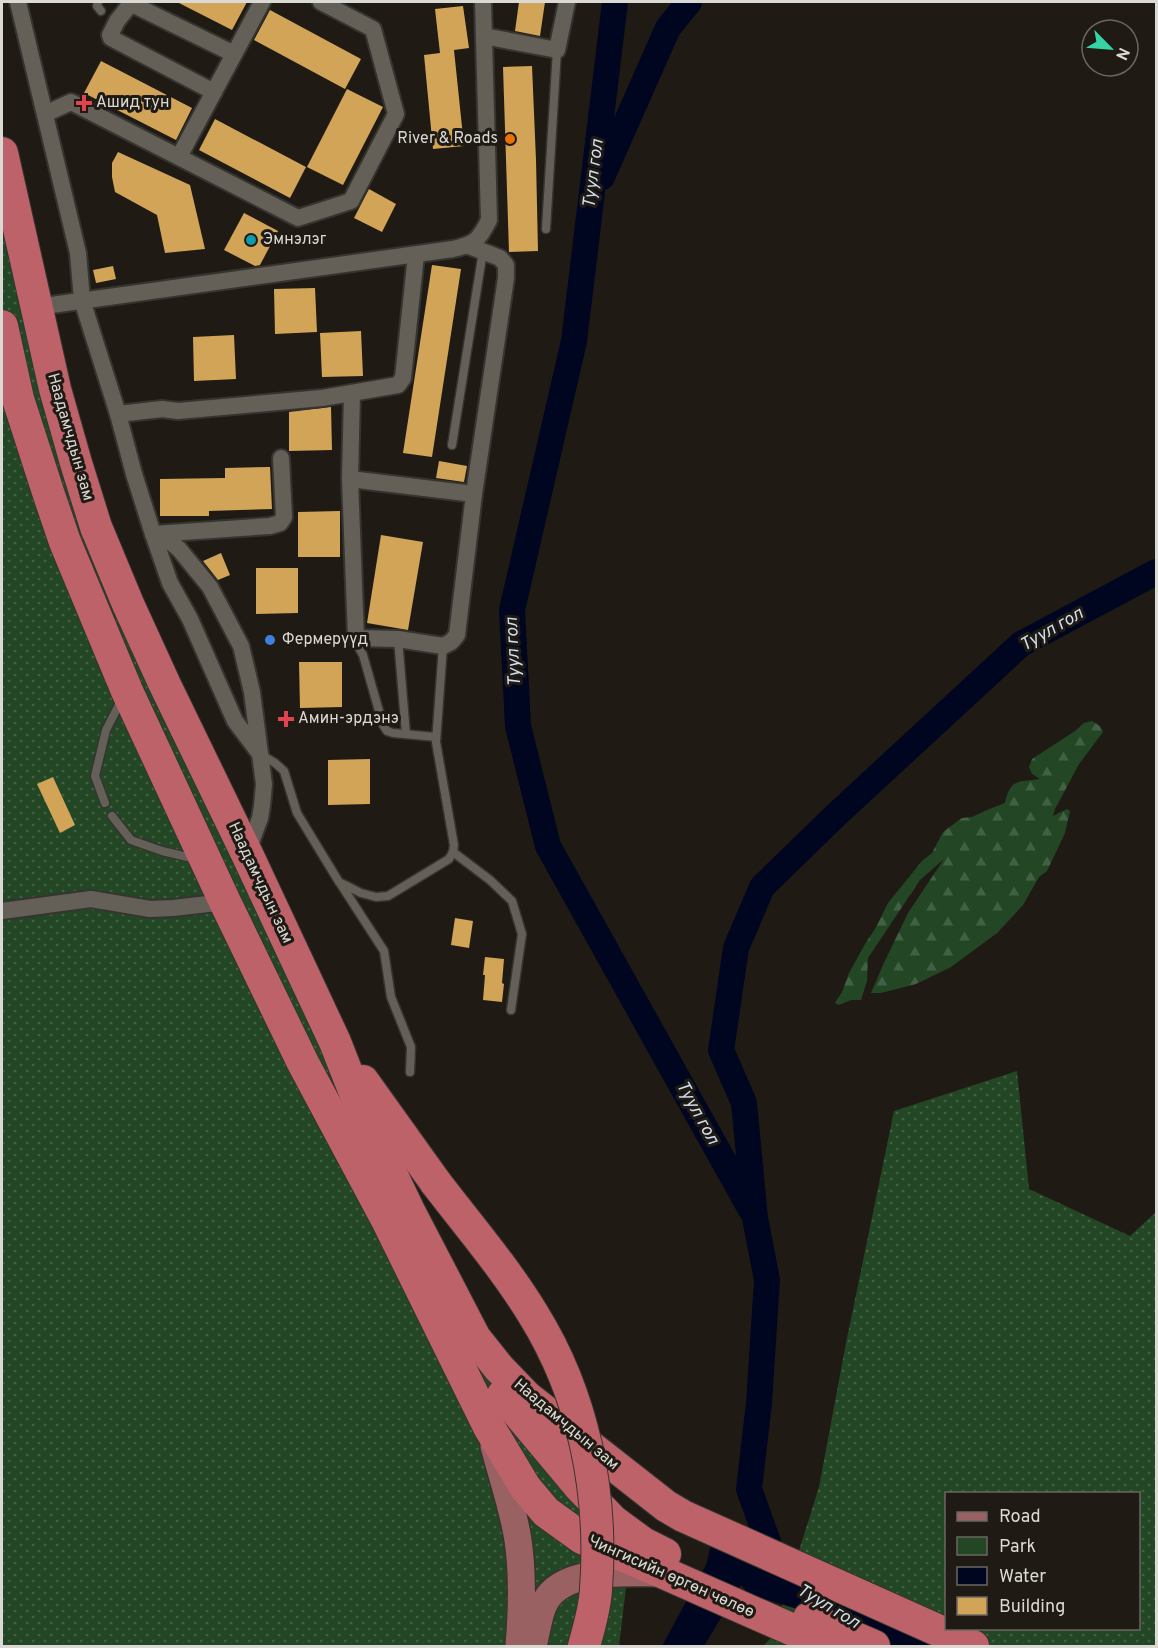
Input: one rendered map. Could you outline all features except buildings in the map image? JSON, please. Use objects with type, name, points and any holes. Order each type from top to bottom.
[{"type":"highway","name":"Наадамчдын зам","points":[[2,153],[55,389],[96,527],[165,686],[336,1042],[366,1121],[408,1209],[476,1338],[499,1368],[527,1396],[666,1506],[683,1516],[973,1647]]},
{"type":"highway","points":[[2,326],[5,361],[65,542],[127,691],[303,1063],[387,1220],[489,1427]]},
{"type":"highway","points":[[336,1042],[436,1183],[510,1278],[558,1358],[572,1394],[594,1485],[596,1590],[584,1647]]},
{"type":"highway","points":[[408,1209],[468,1344],[482,1368],[565,1470],[613,1521],[667,1564],[874,1647]]},
{"type":"highway","name":"Чингисийн өргөн чөлөө","points":[[489,1427],[525,1486],[546,1512],[582,1538],[667,1564],[829,1647]]},
{"type":"main road","points":[[489,1427],[511,1506],[518,1541],[522,1613],[519,1647]]},
{"type":"main road","points":[[533,1647],[544,1602],[551,1592],[562,1584],[585,1576],[612,1574],[667,1564]]},
{"type":"street","points":[[18,2],[78,253],[82,300],[153,534],[170,583],[190,619],[235,722],[260,754]]},
{"type":"street","points":[[179,157],[262,2]]},
{"type":"street","points":[[45,114],[71,102],[298,218],[351,201],[396,114],[373,29],[321,2]]},
{"type":"street","points":[[476,248],[489,220],[483,2]]},
{"type":"street","points":[[484,36],[557,50],[567,2]]},
{"type":"street","points":[[214,92],[111,38],[110,35],[117,21],[129,6],[134,5],[234,54]]},
{"type":"street","points":[[37,307],[453,249],[476,248],[500,258],[506,265],[506,278],[474,494],[457,635],[443,646],[398,639],[356,638],[350,479],[352,393]]},
{"type":"street","points":[[118,414],[322,398],[398,385],[403,378],[416,255]]},
{"type":"street","points":[[153,534],[270,526],[280,523],[284,517],[281,458]]},
{"type":"street","points":[[350,479],[474,494]]},
{"type":"street","points":[[153,534],[168,540],[179,549],[210,587],[241,646],[252,692],[264,784],[260,818],[247,854]]},
{"type":"street","points":[[2,910],[91,899],[150,909],[172,909],[225,902]]},
{"type":"lane","points":[[98,2],[101,11]]},
{"type":"lane","points":[[546,229],[557,50]]},
{"type":"lane","points":[[452,445],[476,248]]},
{"type":"lane","points":[[356,638],[383,725],[387,731],[436,737]]},
{"type":"lane","points":[[398,639],[406,734]]},
{"type":"lane","points":[[339,882],[361,893],[376,897],[388,896],[449,859],[453,852],[454,845],[436,737],[443,646]]},
{"type":"lane","points":[[105,803],[95,776],[106,730],[127,691]]},
{"type":"lane","points":[[260,754],[284,771],[297,813],[384,951],[391,997],[411,1047],[410,1072]]},
{"type":"lane","points":[[112,816],[131,840],[162,851],[206,862]]},
{"type":"lane","points":[[453,852],[490,880],[512,901],[522,933],[511,1010]]},
{"type":"green space","points":[[2,218],[38,373],[501,1401],[631,1545],[619,1646],[2,1646]]},
{"type":"green space","points":[[1092,721],[1100,726],[1103,732],[1079,764],[1055,809],[1053,816],[1067,809],[1070,811],[1065,833],[1047,871],[1039,877],[1023,905],[997,933],[951,967],[916,984],[881,993],[871,993],[908,913],[944,859],[920,880],[868,958],[867,981],[861,1000],[851,1000],[839,1005],[835,1003],[888,903],[922,861],[932,853],[943,832],[962,818],[972,817],[1005,803],[1009,790],[1016,783],[1040,779],[1032,774],[1029,767],[1032,759],[1084,723]]},
{"type":"green space","points":[[1017,1071],[1029,1189],[1130,1236],[1156,1212],[1156,1646],[763,1646],[772,1637],[819,1487],[894,1111]]},
{"type":"water","points":[[711,1545],[933,1646],[872,1646],[810,1613],[768,1600],[753,1598],[741,1585],[704,1646],[662,1646],[706,1565]]},
{"type":"waterway","name":"Туул гол","points":[[615,2],[574,341],[512,610],[518,726],[548,846],[751,1210]]},
{"type":"waterway","points":[[602,177],[668,28],[689,2]]},
{"type":"waterway","name":"Туул гол","points":[[777,1567],[749,1489],[759,1403],[767,1280],[755,1218],[744,1103],[721,1050],[736,948],[762,887],[836,815],[1021,644],[1156,572]]},
{"type":"place","name":"Ашид тун","points":[[84,103]]},
{"type":"place","name":"River & Roads","points":[[510,139]]},
{"type":"place","name":"Эмнэлэг","points":[[251,240]]},
{"type":"place","name":"Фермерүүд","points":[[270,640]]},
{"type":"place","name":"Амин-эрдэнэ","points":[[286,719]]}]
